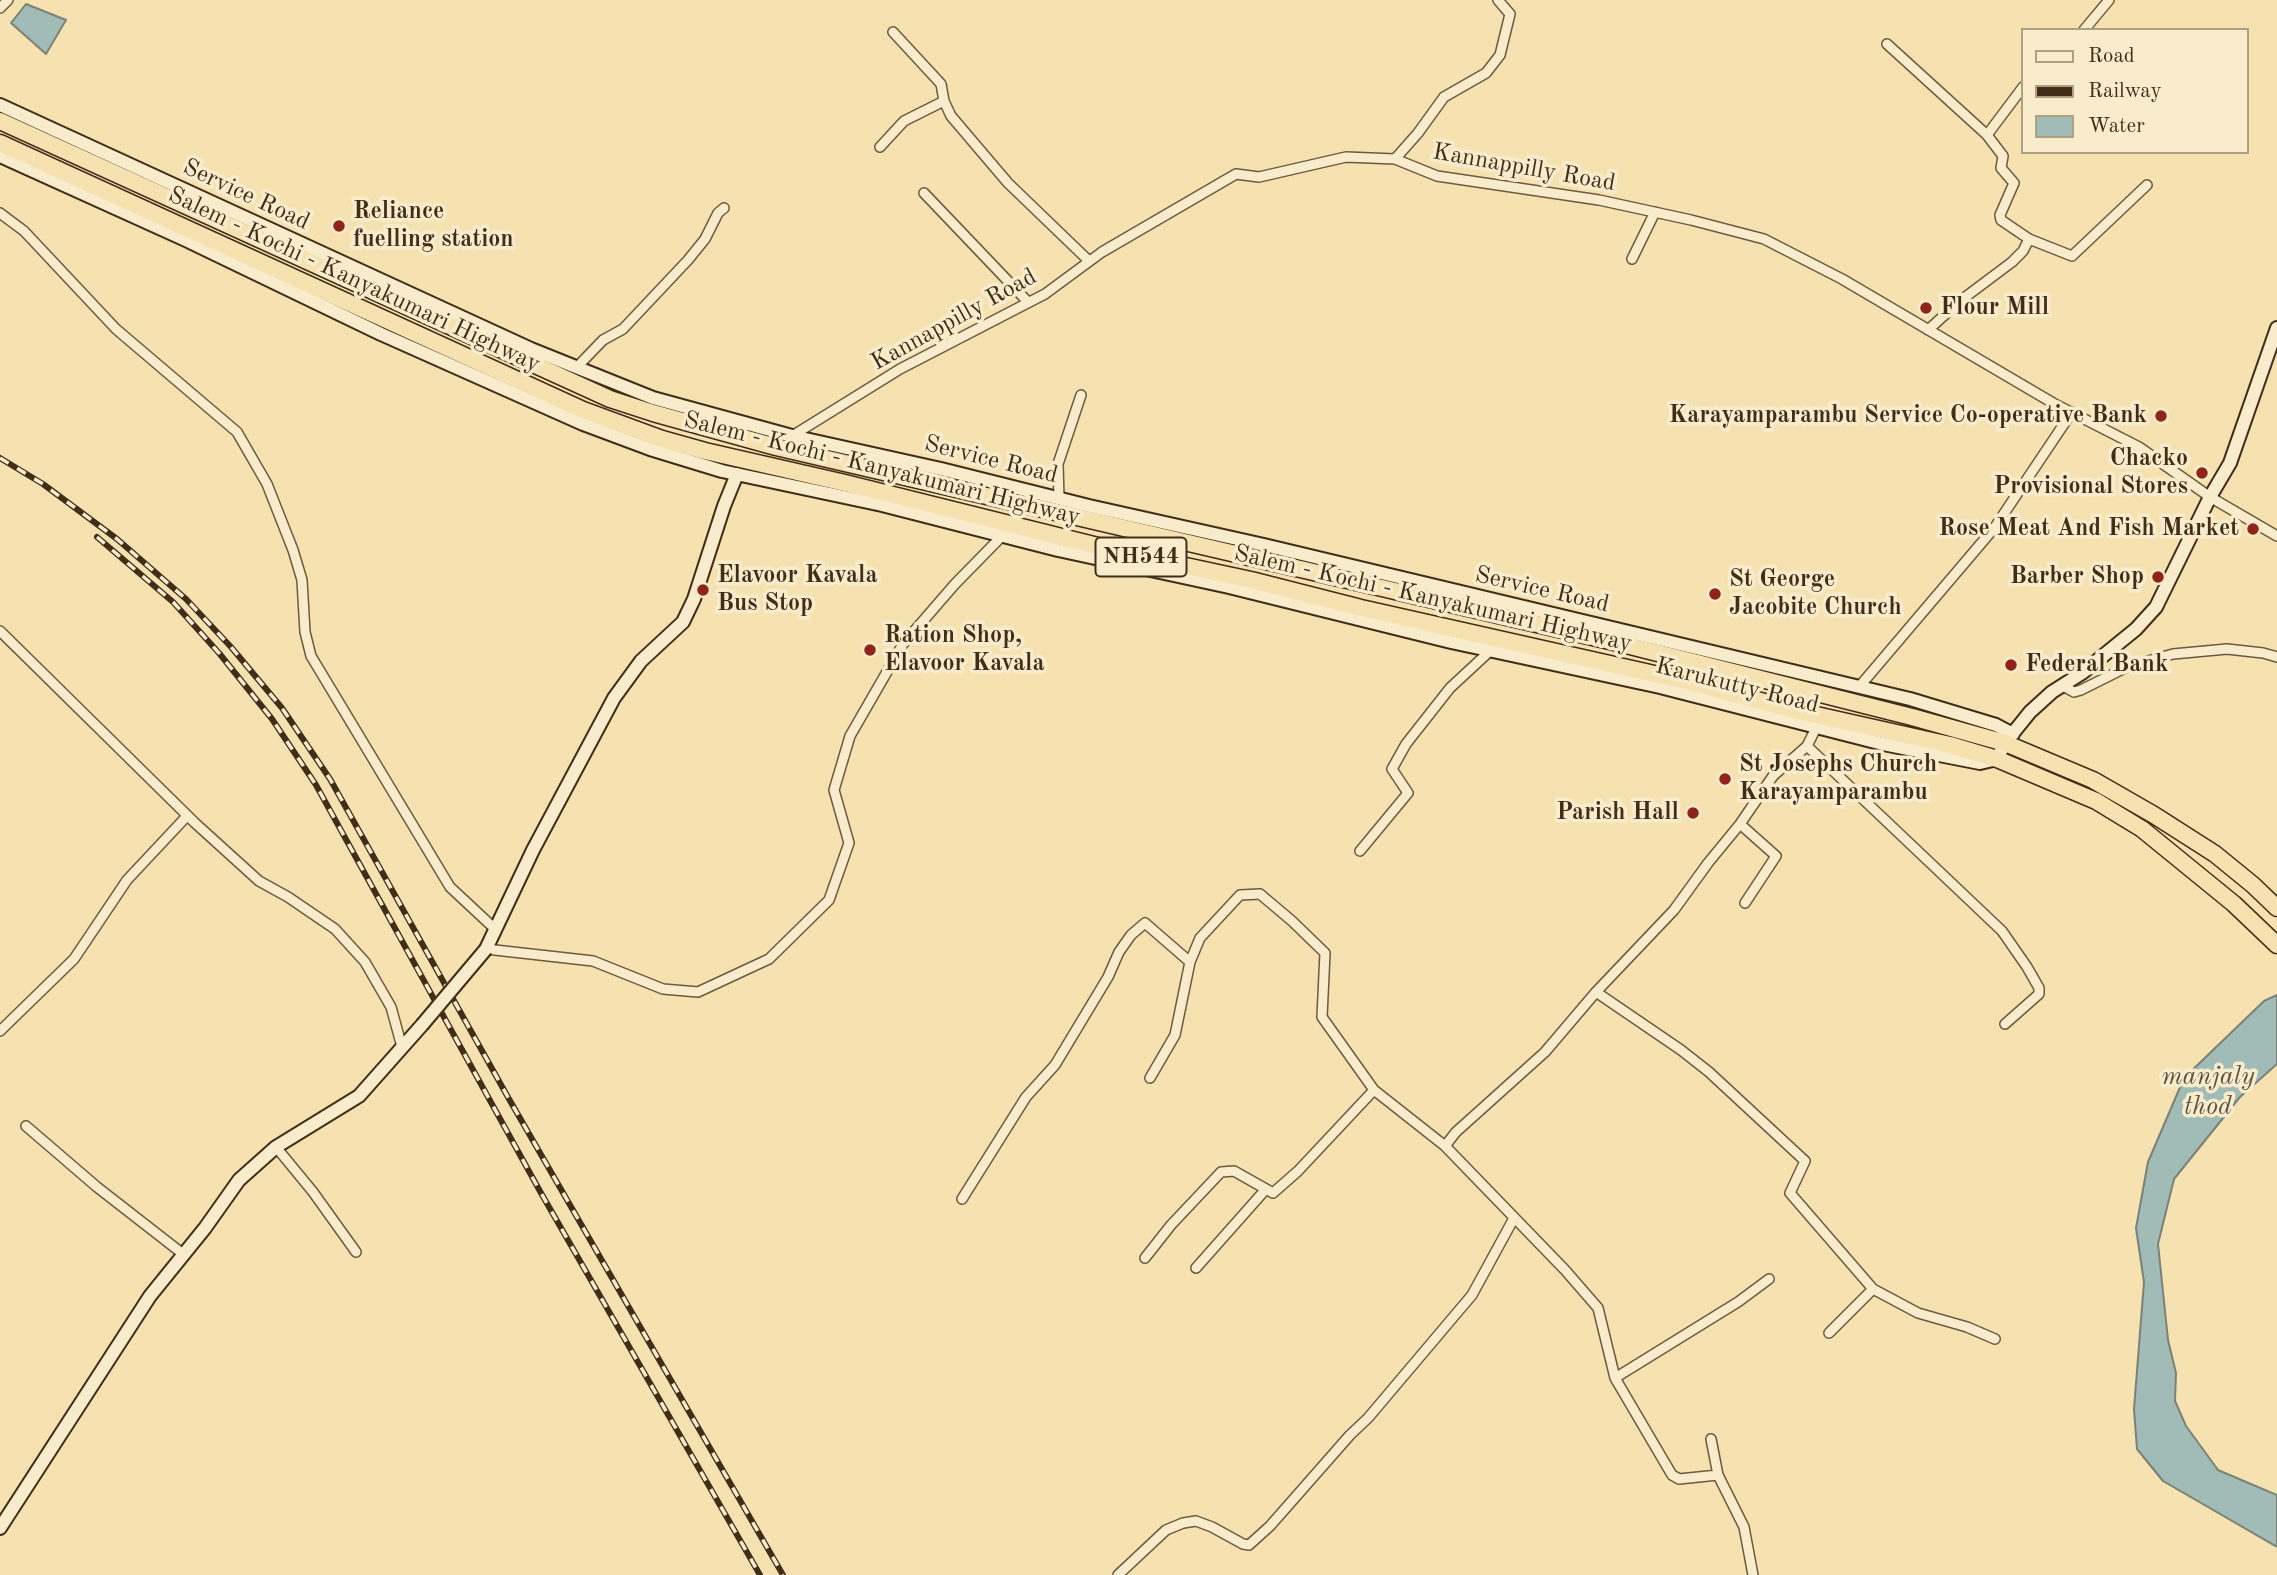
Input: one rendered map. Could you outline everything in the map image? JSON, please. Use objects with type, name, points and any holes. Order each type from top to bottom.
[{"type":"highway","name":"Salem - Kochi - Kanyakumari Highway","points":[[0,121],[610,399],[700,427],[2009,738],[2093,780],[2154,815],[2215,854],[2277,908]]},
{"type":"highway","name":"Salem - Kochi - Kanyakumari Highway","points":[[0,143],[583,410],[740,467],[910,498],[1130,555],[1251,580],[1361,608],[1690,682],[1794,710],[1950,745],[1997,759],[2096,801],[2142,829],[2235,904],[2277,946]]},
{"type":"highway","points":[[776,447],[792,436]]},
{"type":"street","points":[[1395,159],[1444,97],[1486,73],[1500,55],[1510,14],[1498,0]]},
{"type":"street","points":[[2086,28],[2109,0]]},
{"type":"street","points":[[893,32],[941,84],[944,101],[951,116],[1008,183],[1089,261]]},
{"type":"street","points":[[1887,44],[1987,135],[2003,156],[2001,168],[2014,183],[2000,215],[2001,220],[2029,239],[2073,256],[2147,185]]},
{"type":"street","points":[[1987,135],[2022,88]]},
{"type":"street","points":[[880,147],[904,121],[944,101]]},
{"type":"street","name":"Service Road","points":[[0,104],[531,349],[653,398],[792,436],[1859,687],[1954,711],[1996,725],[2009,738]]},
{"type":"street","name":"Karukutty Road","points":[[0,156],[188,241],[336,314],[594,428],[650,449],[740,467],[1003,536],[1660,687],[1816,728],[1980,763],[1997,759]]},
{"type":"street","name":"Kannappilly Road","points":[[792,436],[901,369],[1045,293],[1089,261],[1236,174],[1259,177],[1346,157],[1395,159],[1437,176],[1599,200],[1764,239],[1842,279],[2072,412],[2139,447],[2210,497],[2277,536]]},
{"type":"street","points":[[924,193],[1028,302]]},
{"type":"street","points":[[577,368],[603,340],[623,328],[688,260],[724,208]]},
{"type":"street","points":[[1632,259],[1656,212]]},
{"type":"street","points":[[0,213],[24,230],[116,329],[237,432],[267,484],[293,550],[302,580],[305,632],[311,656],[450,887],[495,929]]},
{"type":"street","points":[[1928,330],[1969,292],[2012,262],[2023,251],[2029,239]]},
{"type":"street","points":[[1997,759],[2009,738],[2030,712],[2061,685],[2081,673],[2136,629],[2156,607],[2210,497],[2230,463],[2277,328]]},
{"type":"street","points":[[1059,498],[1058,464],[1081,395]]},
{"type":"street","points":[[1859,687],[1995,527],[2072,412]]},
{"type":"street","points":[[0,1528],[150,1296],[239,1180],[276,1147],[359,1096],[486,949],[533,850],[614,698],[641,661],[683,622],[694,599],[724,506],[740,467]]},
{"type":"street","points":[[486,949],[593,961],[663,989],[698,992],[769,959],[829,900],[849,843],[834,790],[850,736],[903,644],[955,584],[1003,536]]},
{"type":"street","points":[[0,631],[187,816],[259,881],[335,929],[365,962],[391,1007],[402,1047]]},
{"type":"street","points":[[2061,685],[2077,691],[2127,667],[2173,654],[2227,649],[2277,657]]},
{"type":"street","points":[[1360,852],[1408,793],[1392,769],[1406,744],[1450,688],[1491,650]]},
{"type":"street","points":[[1445,1146],[1456,1132],[1545,1052],[1596,992],[1674,910],[1773,776],[1807,746],[1816,728]]},
{"type":"street","points":[[1807,746],[2001,931],[2027,967],[2039,988],[2039,995],[2005,1024]]},
{"type":"street","points":[[0,1031],[74,960],[127,880],[187,816]]},
{"type":"street","points":[[1740,824],[1775,853],[1776,858],[1745,902]]},
{"type":"street","points":[[1150,1078],[1175,1035],[1190,962],[1200,939],[1240,895],[1260,894],[1325,953],[1322,1017],[1374,1090],[1445,1146],[1565,1270],[1598,1308],[1615,1378],[1672,1475],[1679,1479],[1718,1475]]},
{"type":"street","points":[[962,1199],[1026,1097],[1055,1065],[1131,934],[1145,923],[1190,962]]},
{"type":"street","points":[[1596,992],[1709,1072],[1805,1161],[1790,1193],[1873,1289],[1918,1313],[1967,1327],[1995,1339]]},
{"type":"street","points":[[1145,1258],[1171,1225],[1221,1172],[1234,1171],[1273,1193],[1298,1171],[1374,1090]]},
{"type":"street","points":[[26,1126],[97,1187],[183,1254]]},
{"type":"street","points":[[276,1147],[313,1192],[356,1252]]},
{"type":"street","points":[[1196,1268],[1266,1189]]},
{"type":"street","points":[[1118,1575],[1166,1531],[1183,1523],[1196,1521],[1249,1545],[1270,1527],[1368,1418],[1472,1295],[1514,1218]]},
{"type":"street","points":[[1615,1378],[1738,1302],[1769,1279]]},
{"type":"street","points":[[1829,1333],[1873,1289]]},
{"type":"street","points":[[1711,1439],[1718,1475],[1745,1527],[1753,1575]]},
{"type":"water","points":[[26,4],[66,20],[46,54],[11,23]]},
{"type":"water","name":"manjaly thod","points":[[2277,995],[2277,1064],[2240,1097],[2174,1179],[2158,1244],[2168,1340],[2176,1373],[2175,1401],[2186,1426],[2218,1470],[2277,1495],[2277,1547],[2163,1481],[2137,1449],[2134,1409],[2144,1282],[2136,1228],[2148,1162],[2184,1078],[2264,1001]]},
{"type":"railway","points":[[0,458],[43,484],[117,539],[186,599],[282,708],[330,779],[509,1099],[783,1575]]},
{"type":"railway","points":[[97,537],[173,602],[219,653],[272,719],[316,785],[541,1193],[760,1575]]},
{"type":"place","name":"Reliance fuelling station","points":[[339,226]]},
{"type":"place","name":"Flour Mill","points":[[1926,308]]},
{"type":"place","name":"Karayamparambu Service Co-operative Bank","points":[[2161,416]]},
{"type":"place","name":"Chacko Provisional Stores","points":[[2202,473]]},
{"type":"place","name":"Rose Meat And Fish Market","points":[[2253,529]]},
{"type":"place","name":"Barber Shop","points":[[2158,577]]},
{"type":"place","name":"Elavoor Kavala Bus Stop","points":[[703,590]]},
{"type":"place","name":"St George Jacobite Church","points":[[1715,594]]},
{"type":"place","name":"Ration Shop, Elavoor Kavala","points":[[870,650]]},
{"type":"place","name":"Federal Bank","points":[[2011,665]]},
{"type":"place","name":"St Josephs Church Karayamparambu","points":[[1725,779]]},
{"type":"place","name":"Parish Hall","points":[[1693,813]]}]
